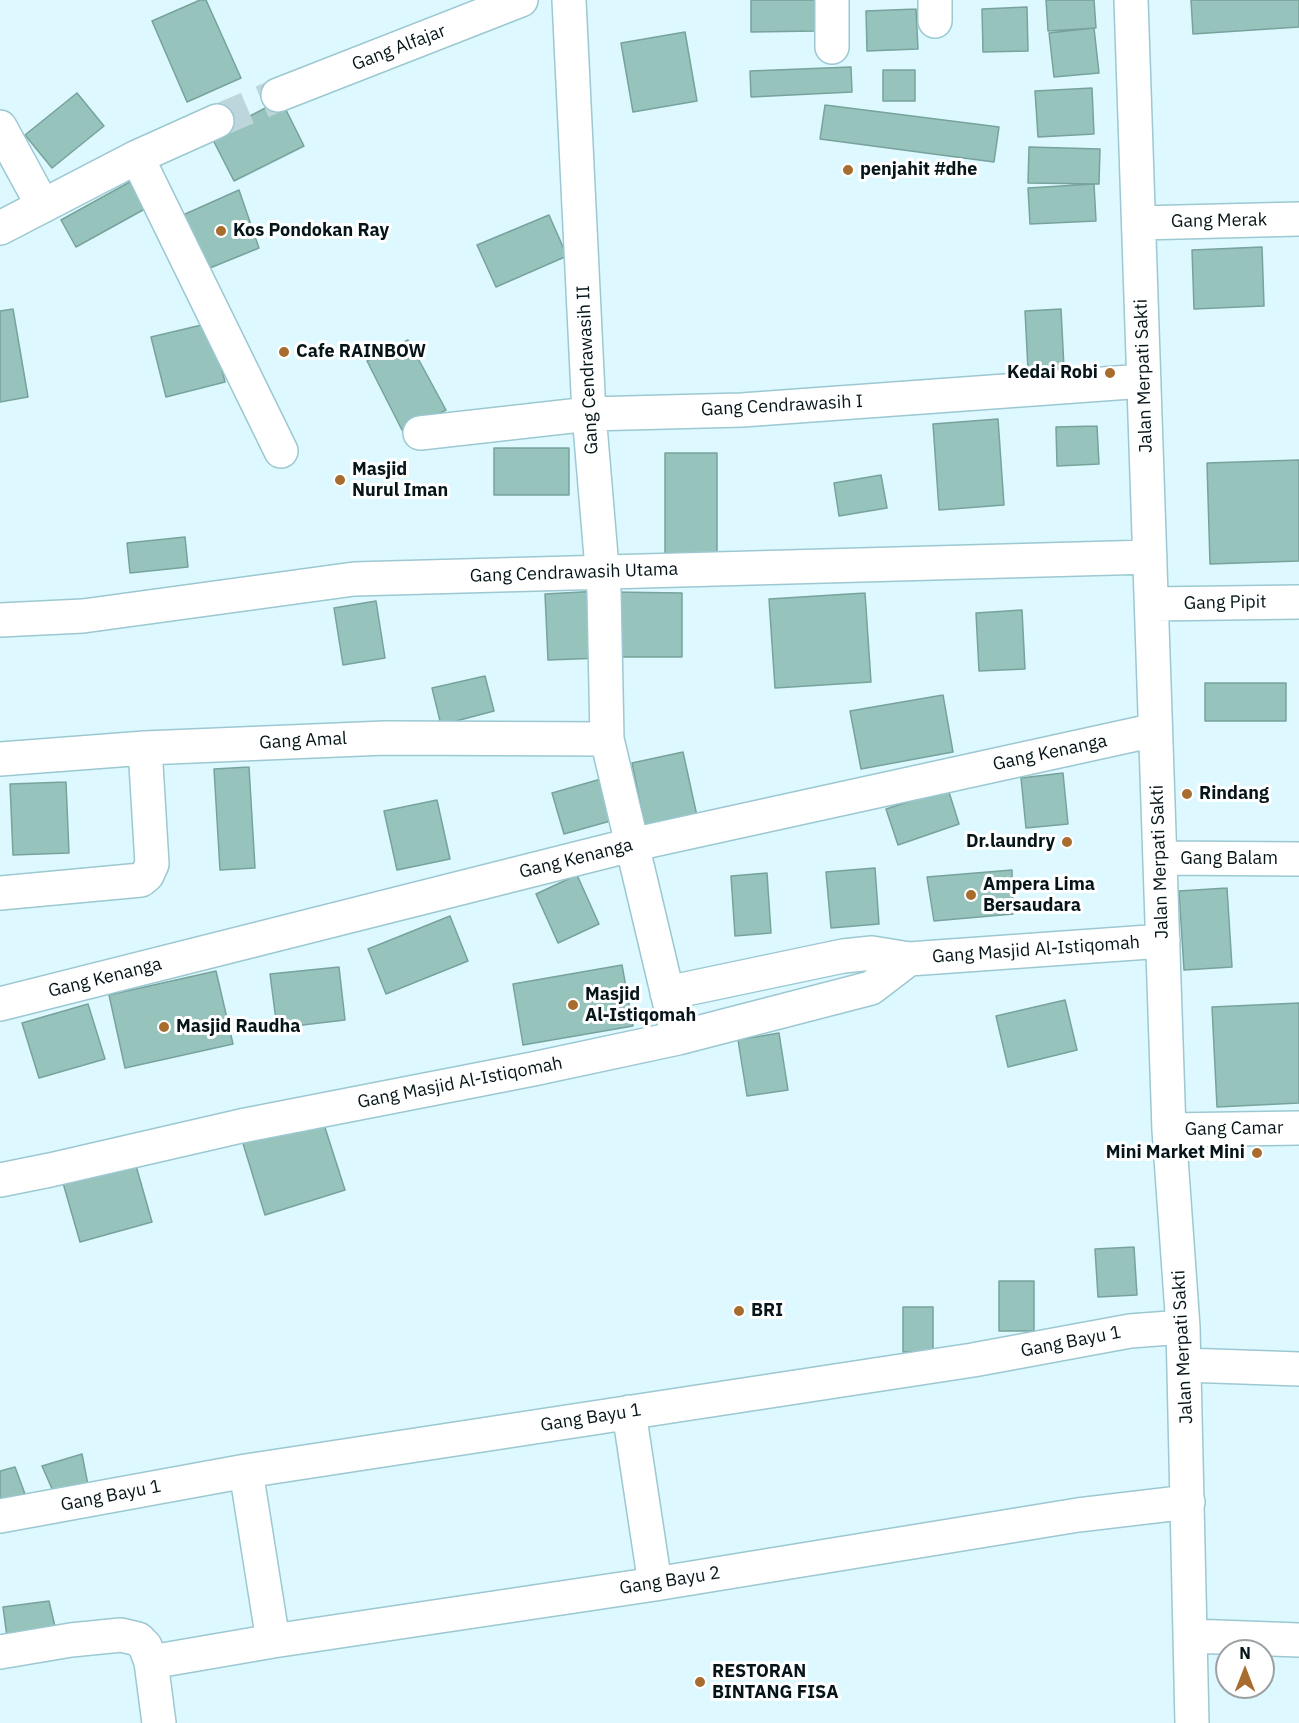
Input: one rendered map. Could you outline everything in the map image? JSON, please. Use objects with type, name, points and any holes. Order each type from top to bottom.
[{"type":"street","name":"Gang Alfajar","points":[[278,95],[521,0]]},
{"type":"street","name":"Gang Cendrawasih II","points":[[569,0],[589,414],[603,572],[607,739],[678,1038]]},
{"type":"street","points":[[832,0],[832,47]]},
{"type":"street","name":"Jalan Merpati Sakti","points":[[1131,0],[1169,1130],[1185,1365],[1191,1636],[1187,1722]]},
{"type":"street","points":[[0,228],[137,157],[218,121]]},
{"type":"street","points":[[0,127],[43,206]]},
{"type":"street","points":[[137,157],[280,451]]},
{"type":"street","name":"Gang Merak","points":[[1140,223],[1299,219]]},
{"type":"street","name":"Gang Cendrawasih I","points":[[420,433],[589,414],[742,410],[1144,381]]},
{"type":"street","name":"Gang Cendrawasih Utama","points":[[0,620],[83,616],[354,579],[1150,557]]},
{"type":"street","name":"Gang Pipit","points":[[1152,604],[1299,602]]},
{"type":"street","name":"Gang Kenanga","points":[[0,1004],[631,845],[1155,730]]},
{"type":"street","name":"Gang Amal","points":[[0,759],[145,748],[385,738],[607,739]]},
{"type":"street","points":[[0,893],[141,880],[147,875],[152,864],[145,748]]},
{"type":"street","name":"Gang Balam","points":[[1160,858],[1299,859]]},
{"type":"street","name":"Gang Masjid Al-Istiqomah","points":[[668,993],[843,956],[872,953],[909,959],[1163,941]]},
{"type":"street","name":"Gang Masjid Al-Istiqomah","points":[[0,1180],[241,1126],[678,1038],[871,988],[909,959]]},
{"type":"street","name":"Gang Camar","points":[[1169,1130],[1299,1128]]},
{"type":"street","name":"Gang Bayu 1","points":[[0,1516],[246,1470],[973,1360],[1130,1331],[1183,1327]]},
{"type":"street","points":[[1185,1365],[1299,1369]]},
{"type":"street","points":[[629,1412],[655,1584]]},
{"type":"street","points":[[246,1470],[273,1641]]},
{"type":"street","name":"Gang Bayu 2","points":[[151,1662],[273,1641],[655,1584],[1078,1515],[1188,1502]]},
{"type":"street","points":[[0,1652],[71,1640],[121,1635],[138,1639],[145,1646],[151,1662],[159,1723]]},
{"type":"street","points":[[1191,1636],[1299,1640]]},
{"type":"building","points":[[200,0],[206,0],[241,78],[187,102],[152,21]]},
{"type":"building","points":[[751,0],[815,0],[816,31],[751,32]]},
{"type":"building","points":[[1046,0],[1094,0],[1096,28],[1048,31]]},
{"type":"building","points":[[1191,0],[1299,0],[1299,27],[1193,34]]},
{"type":"building","points":[[1027,7],[1028,51],[983,52],[982,9]]},
{"type":"building","points":[[916,9],[918,49],[867,51],[866,11]]},
{"type":"building","points":[[1094,28],[1099,73],[1054,77],[1049,33]]},
{"type":"building","points":[[685,32],[697,101],[633,112],[621,43]]},
{"type":"building","points":[[851,67],[852,92],[751,97],[750,71]]},
{"type":"building","points":[[883,70],[915,70],[915,101],[883,101]]},
{"type":"building","points":[[1092,88],[1094,134],[1038,137],[1035,91]]},
{"type":"building","points":[[77,93],[104,126],[52,168],[25,135]]},
{"type":"building","points":[[281,100],[304,146],[234,181],[211,136]]},
{"type":"building","points":[[825,105],[999,127],[994,162],[820,139]]},
{"type":"building","points":[[1029,147],[1100,149],[1099,184],[1028,183]]},
{"type":"building","points":[[137,178],[152,205],[76,247],[61,220]]},
{"type":"building","points":[[1094,184],[1096,221],[1030,224],[1028,188]]},
{"type":"building","name":"Kos Pondokan Ray","points":[[239,190],[259,248],[205,270],[183,215]]},
{"type":"building","points":[[549,215],[567,256],[496,287],[477,245]]},
{"type":"building","points":[[1262,247],[1264,306],[1194,309],[1192,250]]},
{"type":"building","points":[[13,309],[28,397],[0,402],[0,311]]},
{"type":"building","points":[[1061,309],[1064,368],[1028,370],[1025,311]]},
{"type":"building","points":[[210,323],[225,382],[166,397],[151,337]]},
{"type":"building","points":[[408,340],[446,410],[403,432],[367,361]]},
{"type":"building","points":[[998,419],[1004,505],[939,510],[933,424]]},
{"type":"building","points":[[1097,426],[1099,464],[1057,466],[1056,427]]},
{"type":"building","points":[[494,448],[569,448],[569,495],[494,495]]},
{"type":"building","points":[[665,453],[717,453],[717,553],[665,553]]},
{"type":"building","points":[[1299,460],[1299,561],[1210,564],[1207,463]]},
{"type":"building","points":[[881,475],[887,508],[839,516],[834,483]]},
{"type":"building","points":[[185,537],[188,567],[130,573],[127,543]]},
{"type":"building","points":[[600,591],[603,658],[548,660],[545,594]]},
{"type":"building","points":[[611,592],[682,593],[682,657],[610,657]]},
{"type":"building","points":[[865,593],[871,682],[775,688],[769,599]]},
{"type":"building","points":[[376,601],[385,658],[343,665],[334,608]]},
{"type":"building","points":[[1022,610],[1025,669],[979,671],[976,613]]},
{"type":"building","points":[[485,676],[494,711],[441,725],[432,688]]},
{"type":"building","points":[[1205,683],[1286,683],[1286,721],[1205,721]]},
{"type":"building","points":[[943,695],[953,752],[861,769],[850,711]]},
{"type":"building","points":[[683,752],[697,816],[645,827],[632,763]]},
{"type":"building","points":[[249,767],[255,868],[220,870],[214,769]]},
{"type":"building","points":[[1063,773],[1068,824],[1026,828],[1021,778]]},
{"type":"building","points":[[608,777],[621,818],[564,834],[552,793]]},
{"type":"building","points":[[66,782],[69,853],[13,855],[10,784]]},
{"type":"building","points":[[948,789],[959,824],[898,845],[886,809]]},
{"type":"building","points":[[437,800],[450,859],[397,870],[384,811]]},
{"type":"building","points":[[875,868],[879,924],[831,928],[826,872]]},
{"type":"building","name":"Ampera Lima Bersaudara","points":[[1012,870],[1013,914],[934,921],[927,877]]},
{"type":"building","points":[[767,873],[771,933],[735,936],[731,876]]},
{"type":"building","points":[[577,875],[599,924],[558,943],[536,894]]},
{"type":"building","points":[[1227,888],[1232,967],[1184,970],[1179,891]]},
{"type":"building","points":[[450,916],[468,961],[386,994],[368,949]]},
{"type":"building","name":"Masjid Al-Istiqomah","points":[[622,965],[633,1026],[523,1045],[513,984]]},
{"type":"building","points":[[339,967],[345,1020],[277,1028],[270,974]]},
{"type":"building","points":[[216,971],[233,1044],[125,1068],[109,995]]},
{"type":"building","points":[[1065,1000],[1077,1050],[1008,1067],[996,1016]]},
{"type":"building","points":[[1299,1003],[1299,1103],[1217,1107],[1212,1007]]},
{"type":"building","points":[[88,1004],[105,1059],[39,1078],[22,1023]]},
{"type":"building","points":[[779,1033],[788,1090],[747,1096],[738,1040]]},
{"type":"building","points":[[320,1112],[345,1190],[265,1215],[241,1137]]},
{"type":"building","points":[[133,1155],[152,1222],[80,1242],[61,1176]]},
{"type":"building","points":[[1134,1247],[1137,1295],[1098,1297],[1095,1249]]},
{"type":"building","points":[[999,1281],[1034,1281],[1034,1331],[999,1331]]},
{"type":"building","points":[[903,1307],[933,1307],[933,1352],[903,1352]]},
{"type":"building","points":[[82,1454],[88,1485],[53,1491],[42,1466]]},
{"type":"building","points":[[15,1467],[25,1494],[0,1500],[0,1471]]},
{"type":"building","points":[[49,1601],[56,1631],[7,1637],[3,1607]]},
{"type":"tunnel","points":[[217,121],[278,95]]},
{"type":"place","name":"penjahit #dhe","points":[[848,170]]},
{"type":"place","name":"Kos Pondokan Ray","points":[[221,231]]},
{"type":"place","name":"Cafe RAINBOW","points":[[284,352]]},
{"type":"place","name":"Kedai Robi","points":[[1110,373]]},
{"type":"place","name":"Masjid Nurul Iman","points":[[340,480]]},
{"type":"place","name":"Rindang","points":[[1187,794]]},
{"type":"place","name":"Dr.laundry","points":[[1067,842]]},
{"type":"place","name":"Ampera Lima Bersaudara","points":[[971,895]]},
{"type":"place","name":"Masjid Al-Istiqomah","points":[[573,1005]]},
{"type":"place","name":"Masjid Raudha","points":[[164,1027]]},
{"type":"place","name":"Mini Market Mini","points":[[1257,1153]]},
{"type":"place","name":"BRI","points":[[739,1311]]},
{"type":"place","name":"RESTORAN BINTANG FISA","points":[[700,1682]]}]
